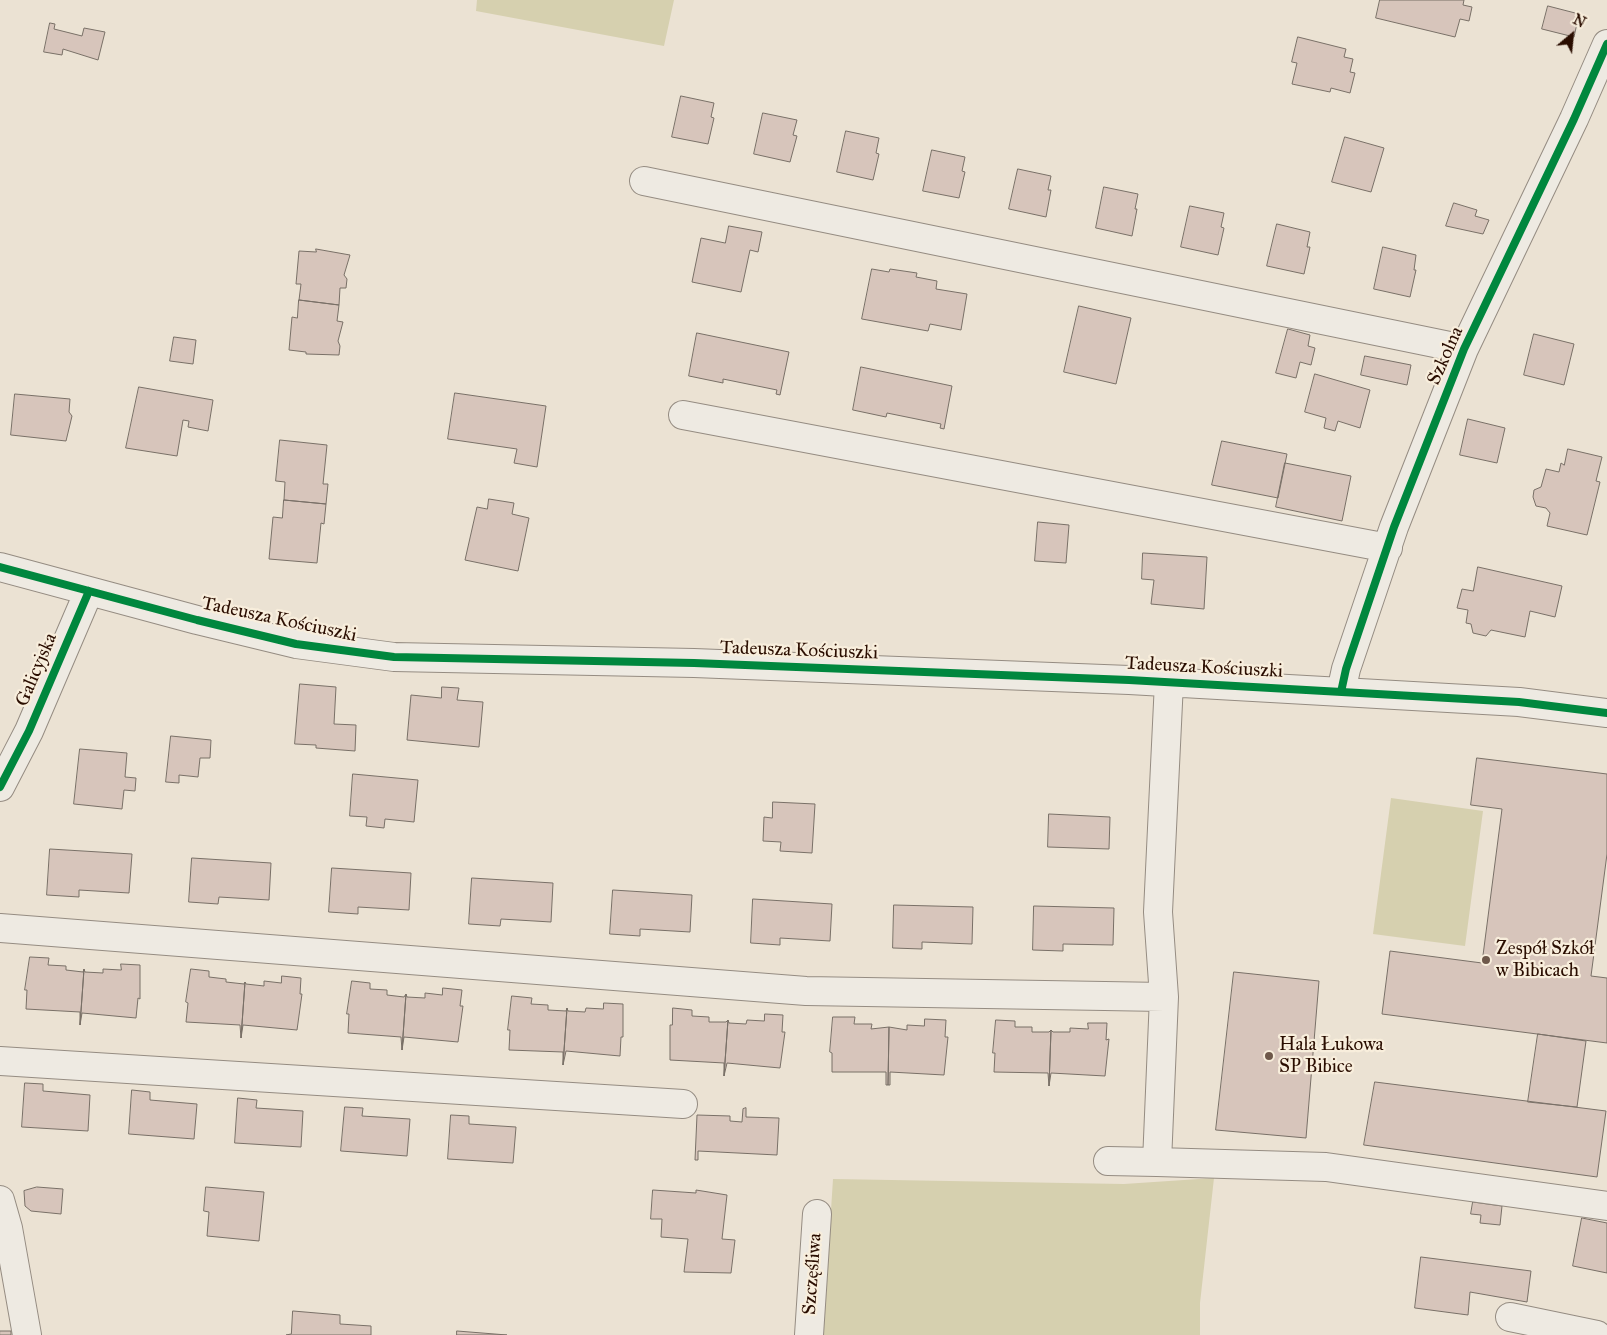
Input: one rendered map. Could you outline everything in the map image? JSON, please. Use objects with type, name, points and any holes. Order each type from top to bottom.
[{"type":"street","name":"Szkolna","points":[[1341,692],[1346,669],[1388,548],[1464,349],[1574,118],[1607,44]]},
{"type":"street","points":[[644,181],[1464,349]]},
{"type":"street","points":[[683,415],[1388,548]]},
{"type":"street","name":"Tadeusza Kościuszki","points":[[0,566],[296,644],[394,657],[694,663],[1169,682],[1519,702],[1607,713]]},
{"type":"street","name":"Galicyjska","points":[[0,787],[29,731],[89,591]]},
{"type":"street","points":[[1157,1162],[1164,997],[1158,912],[1169,682]]},
{"type":"street","points":[[0,928],[806,991],[1164,997]]},
{"type":"street","points":[[0,1061],[684,1104]]},
{"type":"street","points":[[1108,1161],[1326,1167],[1607,1206]]},
{"type":"street","points":[[0,1200],[11,1243],[27,1335]]},
{"type":"street","name":"Szczęśliwa","points":[[809,1335],[817,1214]]},
{"type":"street","points":[[1510,1317],[1597,1335]]},
{"type":"shaded area","points":[[477,0],[674,0],[664,46],[476,11]]},
{"type":"shaded area","points":[[1391,798],[1483,811],[1465,946],[1373,934]]},
{"type":"shaded area","points":[[1214,1178],[1200,1303],[1200,1335],[823,1335],[833,1179],[1124,1184]]},
{"type":"building","points":[[1380,0],[1464,0],[1463,5],[1472,7],[1469,21],[1460,19],[1455,37],[1376,18]]},
{"type":"building","points":[[1548,6],[1579,14],[1574,37],[1542,29]]},
{"type":"building","points":[[50,23],[55,24],[54,29],[82,36],[84,28],[105,32],[98,60],[63,49],[62,55],[44,52]]},
{"type":"building","points":[[1298,37],[1346,49],[1344,57],[1353,59],[1350,72],[1355,73],[1350,93],[1331,88],[1330,92],[1292,84],[1297,63],[1292,62]]},
{"type":"building","points":[[681,96],[714,103],[711,117],[714,118],[708,144],[672,137]]},
{"type":"building","points":[[763,113],[797,120],[793,135],[797,136],[790,162],[754,154]]},
{"type":"building","points":[[846,131],[879,138],[876,153],[879,154],[873,180],[837,172]]},
{"type":"building","points":[[1345,137],[1384,148],[1371,192],[1332,182]]},
{"type":"building","points":[[932,150],[965,157],[962,171],[965,172],[959,198],[923,191]]},
{"type":"building","points":[[1018,169],[1051,176],[1048,190],[1051,190],[1046,217],[1009,209]]},
{"type":"building","points":[[1104,187],[1138,194],[1132,236],[1096,228]]},
{"type":"building","points":[[1454,203],[1477,210],[1475,216],[1489,220],[1483,234],[1446,226]]},
{"type":"building","points":[[1190,206],[1224,213],[1221,227],[1224,228],[1218,255],[1181,247]]},
{"type":"building","points":[[1277,224],[1310,232],[1307,247],[1310,247],[1304,274],[1267,266]]},
{"type":"building","points":[[729,226],[762,232],[758,252],[750,250],[741,292],[692,282],[701,238],[725,243]]},
{"type":"building","points":[[1383,247],[1416,255],[1414,270],[1416,270],[1410,297],[1374,289]]},
{"type":"building","points":[[316,249],[350,255],[344,275],[347,279],[346,288],[340,288],[339,305],[299,300],[301,284],[296,284],[299,251],[316,252]]},
{"type":"building","points":[[872,269],[889,272],[890,269],[917,273],[916,277],[937,281],[936,289],[967,294],[961,330],[930,324],[928,331],[862,319]]},
{"type":"building","points":[[299,300],[339,305],[337,321],[343,322],[338,341],[340,346],[339,355],[306,354],[306,352],[289,350],[292,317],[297,318]]},
{"type":"building","points":[[1079,306],[1131,318],[1116,384],[1064,372]]},
{"type":"building","points":[[1288,329],[1310,335],[1308,346],[1315,348],[1311,365],[1300,362],[1296,378],[1276,373]]},
{"type":"building","points":[[697,333],[789,352],[780,395],[776,394],[777,390],[723,379],[723,383],[689,376]]},
{"type":"building","points":[[1534,334],[1574,344],[1564,385],[1524,375]]},
{"type":"building","points":[[174,337],[196,340],[193,364],[170,361]]},
{"type":"building","points":[[1365,356],[1411,365],[1407,385],[1361,375]]},
{"type":"building","points":[[861,367],[952,386],[944,429],[940,428],[941,424],[887,413],[886,417],[853,410]]},
{"type":"building","points":[[1315,374],[1370,390],[1360,428],[1338,421],[1335,431],[1324,428],[1326,418],[1305,412]]},
{"type":"building","points":[[139,387],[213,400],[208,431],[188,427],[189,421],[183,420],[177,456],[126,448]]},
{"type":"building","points":[[455,393],[546,406],[537,467],[514,463],[517,449],[448,439]]},
{"type":"building","points":[[15,394],[70,399],[69,412],[72,416],[66,441],[11,435]]},
{"type":"building","points":[[1468,419],[1505,428],[1497,463],[1460,455]]},
{"type":"building","points":[[280,440],[327,445],[323,484],[328,484],[326,504],[284,500],[285,482],[276,481]]},
{"type":"building","points":[[1222,441],[1287,454],[1278,498],[1212,485]]},
{"type":"building","points":[[1568,449],[1602,457],[1596,481],[1600,482],[1587,535],[1547,526],[1550,513],[1546,508],[1536,506],[1533,497],[1534,490],[1541,487],[1546,469],[1559,472],[1561,463],[1564,465]]},
{"type":"building","points":[[1285,463],[1351,476],[1342,521],[1276,507]]},
{"type":"building","points":[[489,499],[514,503],[512,514],[529,518],[518,571],[465,560],[477,507],[487,509]]},
{"type":"building","points":[[284,500],[326,504],[324,524],[321,523],[317,563],[269,559],[273,517],[282,518]]},
{"type":"building","points":[[1038,522],[1069,525],[1066,563],[1035,561]]},
{"type":"building","points":[[1143,553],[1207,557],[1204,609],[1151,604],[1154,580],[1142,579]]},
{"type":"building","points":[[1478,567],[1562,586],[1555,617],[1530,611],[1525,637],[1491,630],[1486,636],[1473,633],[1471,624],[1466,623],[1468,610],[1457,608],[1462,589],[1473,591]]},
{"type":"building","points":[[300,684],[336,687],[334,724],[356,725],[355,751],[316,748],[316,745],[295,744]]},
{"type":"building","points":[[442,687],[459,688],[457,700],[483,702],[479,747],[407,740],[411,695],[441,698]]},
{"type":"building","points":[[171,736],[211,740],[210,758],[200,758],[198,777],[179,775],[179,783],[166,782]]},
{"type":"building","points":[[80,749],[127,753],[125,777],[136,778],[135,791],[124,790],[122,809],[74,804]]},
{"type":"building","name":"Zespół Szkół w Bibicach","points":[[1477,758],[1607,774],[1607,854],[1591,976],[1607,978],[1607,1043],[1382,1014],[1390,951],[1482,963],[1502,809],[1471,805]]},
{"type":"building","points":[[353,774],[418,780],[414,822],[385,819],[384,828],[366,826],[367,817],[350,816]]},
{"type":"building","points":[[773,802],[815,804],[812,853],[780,851],[781,842],[763,841],[764,817],[772,818]]},
{"type":"building","points":[[1049,814],[1110,817],[1109,849],[1048,847]]},
{"type":"building","points":[[50,849],[132,854],[129,893],[79,890],[79,897],[47,895]]},
{"type":"building","points":[[192,858],[271,863],[269,900],[219,897],[218,904],[189,902]]},
{"type":"building","points":[[332,868],[411,873],[409,910],[358,907],[358,914],[329,912]]},
{"type":"building","points":[[472,878],[553,883],[551,922],[501,919],[500,926],[469,924]]},
{"type":"building","points":[[613,890],[692,895],[690,932],[640,929],[640,936],[610,934]]},
{"type":"building","points":[[753,899],[832,904],[830,941],[780,938],[780,945],[751,943]]},
{"type":"building","points":[[894,905],[973,907],[972,944],[922,942],[922,949],[893,948]]},
{"type":"building","points":[[1034,906],[1114,908],[1113,945],[1063,944],[1063,951],[1033,950]]},
{"type":"building","points":[[30,957],[49,958],[48,965],[66,966],[66,970],[83,972],[84,969],[80,1025],[80,1012],[26,1009],[27,990],[25,990]]},
{"type":"building","points":[[121,964],[140,965],[140,999],[138,998],[136,1018],[82,1013],[80,1025],[84,969],[85,972],[103,973],[103,969],[121,970]]},
{"type":"building","points":[[191,969],[209,971],[209,977],[226,979],[226,982],[244,984],[245,982],[241,1038],[240,1025],[186,1022],[188,1003],[186,1002]]},
{"type":"building","name":"Hala Łukowa SP Bibice","points":[[1234,972],[1319,981],[1306,1138],[1216,1130]]},
{"type":"building","points":[[282,976],[301,978],[300,994],[302,994],[297,1030],[243,1025],[241,1038],[245,982],[246,984],[264,986],[264,981],[281,983]]},
{"type":"building","points":[[352,981],[370,983],[370,989],[387,990],[387,995],[404,997],[406,994],[402,1050],[401,1037],[348,1033],[349,1014],[347,1014]]},
{"type":"building","points":[[443,988],[462,990],[460,1006],[463,1006],[458,1042],[404,1037],[402,1050],[406,994],[407,997],[425,998],[425,993],[442,995]]},
{"type":"building","points":[[512,996],[532,998],[531,1004],[548,1005],[548,1010],[566,1011],[567,1008],[563,1065],[563,1052],[509,1050],[510,1030],[508,1030]]},
{"type":"building","points":[[604,1003],[623,1004],[623,1037],[621,1037],[620,1056],[566,1051],[563,1065],[567,1008],[568,1011],[585,1012],[586,1008],[603,1009]]},
{"type":"building","points":[[673,1008],[692,1010],[692,1016],[709,1017],[709,1022],[726,1022],[728,1020],[724,1076],[724,1063],[670,1060],[670,1025],[672,1025]]},
{"type":"building","points":[[765,1014],[783,1015],[782,1032],[785,1032],[780,1068],[727,1063],[724,1076],[728,1020],[729,1023],[746,1024],[747,1020],[764,1021]]},
{"type":"building","points":[[833,1017],[855,1017],[854,1024],[872,1024],[871,1029],[889,1027],[888,1085],[886,1085],[886,1072],[832,1072],[832,1053],[830,1052]]},
{"type":"building","points":[[925,1019],[946,1020],[945,1037],[948,1037],[944,1075],[890,1072],[890,1085],[888,1085],[889,1027],[907,1030],[907,1025],[924,1026]]},
{"type":"building","points":[[996,1020],[1015,1021],[1015,1027],[1032,1027],[1032,1032],[1049,1032],[1051,1030],[1049,1086],[1048,1073],[994,1072],[995,1053],[993,1053]]},
{"type":"building","points":[[1088,1023],[1107,1023],[1106,1040],[1109,1039],[1105,1076],[1051,1073],[1049,1086],[1051,1030],[1053,1032],[1070,1032],[1070,1028],[1088,1029]]},
{"type":"building","points":[[1538,1034],[1586,1041],[1577,1107],[1528,1102]]},
{"type":"building","points":[[1375,1082],[1606,1111],[1597,1177],[1364,1145]]},
{"type":"building","points":[[25,1083],[43,1084],[43,1091],[90,1095],[88,1131],[22,1127]]},
{"type":"building","points":[[132,1090],[150,1092],[150,1100],[197,1104],[194,1139],[129,1134]]},
{"type":"building","points":[[238,1098],[257,1100],[256,1108],[303,1111],[301,1147],[235,1143]]},
{"type":"building","points":[[345,1107],[363,1108],[362,1116],[410,1119],[407,1156],[341,1151]]},
{"type":"building","points":[[746,1108],[746,1117],[779,1118],[777,1155],[698,1151],[698,1160],[695,1160],[697,1115],[730,1116],[730,1121],[742,1122],[743,1109]]},
{"type":"building","points":[[451,1115],[469,1116],[469,1124],[516,1127],[513,1163],[448,1159]]},
{"type":"building","points":[[37,1187],[63,1189],[61,1214],[31,1211],[25,1206],[24,1191]]},
{"type":"building","points":[[206,1187],[264,1192],[259,1241],[207,1236],[209,1212],[204,1211]]},
{"type":"building","points":[[653,1190],[696,1193],[696,1190],[727,1195],[722,1239],[735,1240],[731,1273],[684,1272],[688,1239],[661,1237],[662,1219],[651,1219]]},
{"type":"building","points":[[1473,1202],[1502,1206],[1500,1225],[1480,1223],[1481,1215],[1471,1214]]},
{"type":"building","points":[[1582,1218],[1607,1223],[1607,1273],[1573,1266]]},
{"type":"building","points":[[1421,1257],[1531,1271],[1527,1302],[1470,1292],[1468,1315],[1415,1308]]},
{"type":"building","points":[[293,1311],[340,1315],[340,1324],[371,1326],[371,1335],[286,1335],[291,1334]]},
{"type":"building","points":[[0,1331],[11,1331],[11,1335],[0,1335]]},
{"type":"building","points":[[457,1331],[507,1335],[457,1335]]},
{"type":"cycle path","points":[[1341,692],[1346,669],[1394,527],[1464,349],[1574,119],[1607,44]]},
{"type":"cycle path","points":[[0,567],[197,620],[296,644],[394,657],[694,663],[1129,680],[1519,702],[1607,713]]},
{"type":"cycle path","points":[[0,787],[29,731],[89,591]]},
{"type":"place","name":"Zespół Szkół w Bibicach","points":[[1486,960]]},
{"type":"place","name":"Hala Łukowa SP Bibice","points":[[1269,1056]]}]
